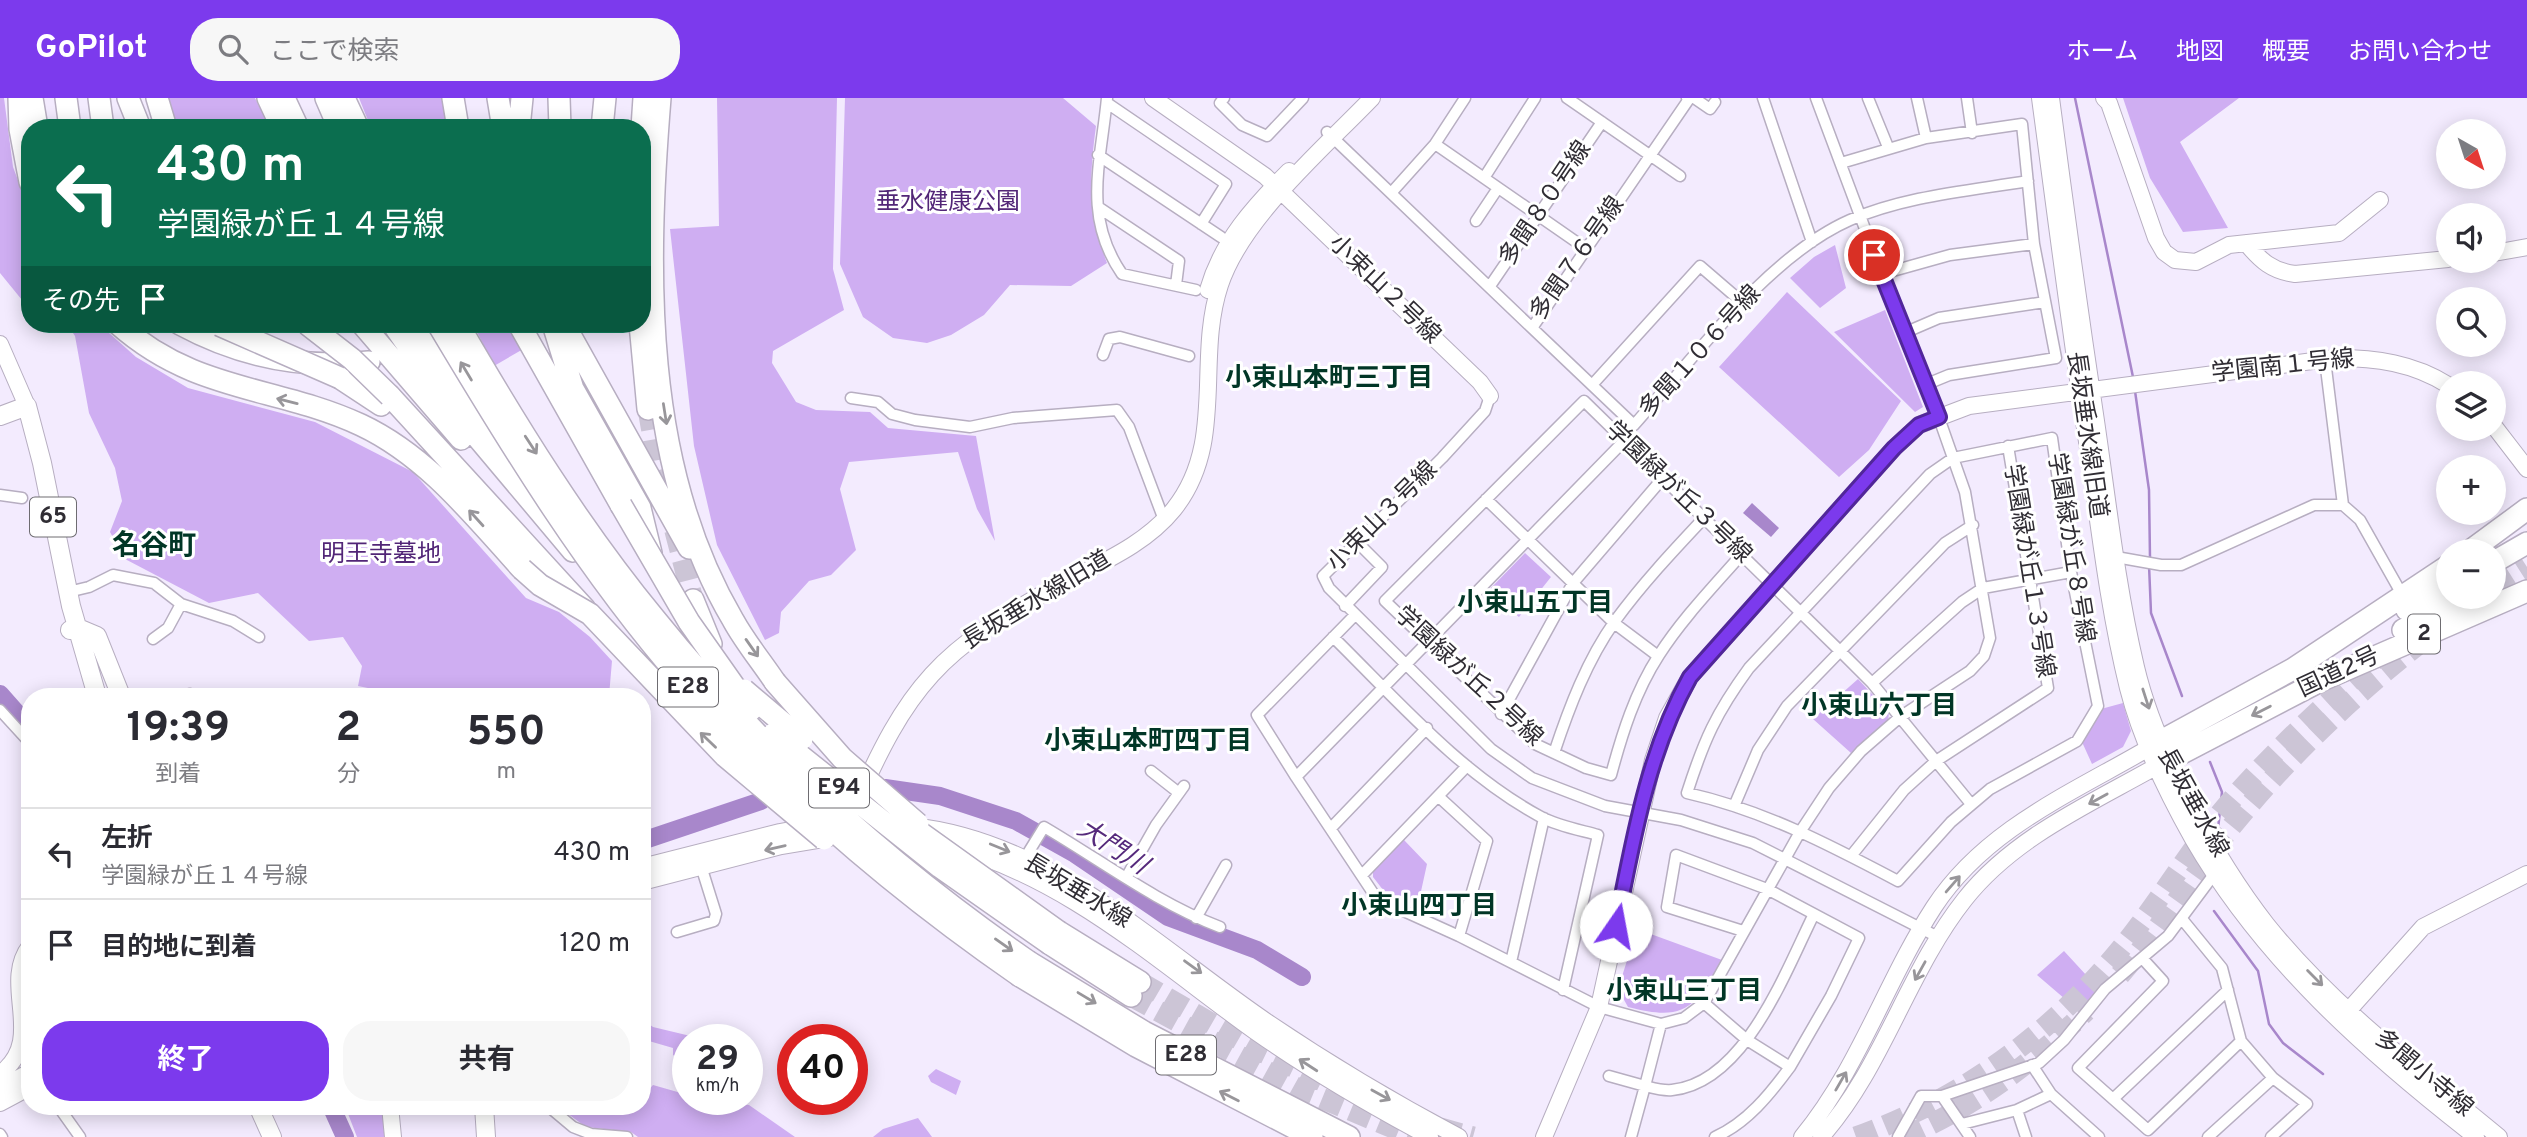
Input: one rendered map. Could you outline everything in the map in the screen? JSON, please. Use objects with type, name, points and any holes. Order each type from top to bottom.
[{"type":"highway","points":[[19,98],[21,134]]},
{"type":"highway","points":[[32,98],[36,119]]},
{"type":"highway","points":[[64,98],[66,119]]},
{"type":"highway","points":[[99,98],[102,119]]},
{"type":"highway","points":[[128,98],[136,119]]},
{"type":"highway","points":[[157,98],[163,119]]},
{"type":"highway","points":[[268,98],[278,119]]},
{"type":"highway","points":[[284,98],[294,119]]},
{"type":"highway","points":[[326,98],[335,119]]},
{"type":"highway","points":[[344,98],[354,119]]},
{"type":"highway","points":[[453,98],[456,119]]},
{"type":"highway","points":[[498,98],[502,119]]},
{"type":"highway","points":[[520,119],[522,98]]},
{"type":"highway","points":[[559,98],[560,119]]},
{"type":"highway","points":[[603,119],[605,98]]},
{"type":"highway","points":[[643,119],[644,98]]},
{"type":"highway","points":[[660,98],[652,238],[655,330],[665,413],[692,527],[733,621]]},
{"type":"highway","points":[[130,333],[161,355],[206,377],[335,414],[385,438],[442,483],[529,562]]},
{"type":"highway","points":[[199,333],[271,359],[327,364],[369,362]]},
{"type":"highway","points":[[238,333],[386,401]]},
{"type":"highway","points":[[319,333],[352,359],[529,562],[540,585],[589,616],[617,645],[671,685],[843,827]]},
{"type":"highway","points":[[370,333],[466,444],[576,554]]},
{"type":"highway","name":"E94","points":[[400,333],[474,435],[576,554],[885,806],[1054,938],[1136,989]]},
{"type":"highway","name":"E94","points":[[416,333],[454,385],[538,490],[643,611]]},
{"type":"highway","name":"E28","points":[[445,333],[556,514],[682,679],[816,815],[912,898],[973,933],[1136,1046],[1312,1137]]},
{"type":"highway","name":"E28","points":[[464,333],[569,502],[612,564],[683,653],[770,748],[826,802],[973,933]]},
{"type":"highway","points":[[524,333],[627,501]]},
{"type":"highway","points":[[555,333],[564,365],[656,568],[712,657],[787,752],[973,933]]},
{"type":"highway","points":[[569,333],[733,621],[775,682],[820,735],[885,797],[1054,938]]},
{"type":"highway","points":[[640,333],[648,409]]},
{"type":"highway","points":[[2486,539],[2527,509]]},
{"type":"highway","points":[[2506,555],[2527,542]]},
{"type":"highway","points":[[2506,572],[2527,560]]},
{"type":"highway","name":"国道2号","points":[[2160,753],[2404,598],[2436,575]]},
{"type":"highway","name":"国道2号","points":[[2160,753],[2527,591]]},
{"type":"highway","points":[[2293,669],[2436,593]]},
{"type":"highway","points":[[693,600],[724,669],[757,720],[843,827]]},
{"type":"highway","points":[[2322,680],[2442,609]]},
{"type":"highway","points":[[589,616],[674,706],[758,786],[831,844],[973,933]]},
{"type":"highway","name":"E28","points":[[1025,969],[1349,1137]]},
{"type":"main road","name":"65","points":[[15,410],[42,463],[68,592],[72,629],[94,688]]},
{"type":"main road","name":"65","points":[[15,410],[32,466],[84,688]]},
{"type":"main road","points":[[72,629],[97,636],[118,688]]},
{"type":"main road","points":[[262,1115],[272,1137]]},
{"type":"main road","points":[[273,1115],[283,1137]]},
{"type":"main road","points":[[485,1115],[486,1137]]},
{"type":"street","points":[[1224,98],[1220,103],[1242,125],[1267,136],[1303,98]]},
{"type":"street","name":"長坂垂水線旧道","points":[[1330,135],[1360,98]]},
{"type":"street","name":"長坂垂水線旧道","points":[[843,827],[880,726],[907,687],[937,653],[984,617],[1162,516],[1185,475],[1194,448],[1199,412],[1204,311],[1216,264],[1231,236],[1330,135],[1372,98]]},
{"type":"street","points":[[1392,192],[1435,144],[1465,98]]},
{"type":"street","points":[[1484,178],[1535,98]]},
{"type":"street","points":[[1567,98],[1680,176]]},
{"type":"street","points":[[1690,98],[1710,109],[1715,102]]},
{"type":"street","name":"多聞７６号線","points":[[1330,135],[1532,328],[1690,98]]},
{"type":"street","points":[[1763,98],[1812,242]]},
{"type":"street","points":[[1868,98],[1888,147]]},
{"type":"street","points":[[1917,98],[1926,138]]},
{"type":"street","points":[[1967,98],[1972,134]]},
{"type":"street","name":"長坂垂水線旧道","points":[[2040,98],[2085,392],[2136,668],[2160,753]]},
{"type":"street","name":"長坂垂水線旧道","points":[[2051,98],[2114,614],[2129,690],[2160,753]]},
{"type":"street","points":[[2104,98],[2109,103],[2156,238],[2164,252],[2175,260],[2196,262],[2229,245],[2339,233],[2380,200]]},
{"type":"street","name":"小束山２号線","points":[[1163,100],[1278,189],[1480,382],[1490,397]]},
{"type":"street","points":[[1196,290],[1122,274],[1110,256],[1099,229],[1098,206],[1098,155],[1107,101],[1226,184],[1201,223]]},
{"type":"street","points":[[1354,616],[1257,715],[1377,899],[1459,936],[1599,1007],[1661,1024],[1684,1018],[1704,1003],[1800,832],[1837,779],[1861,751],[1900,717],[1970,671],[1984,656],[1990,638],[1973,525],[1953,458],[1927,384],[1904,333],[1860,217],[1820,101]]},
{"type":"street","name":"多聞８０号線","points":[[1490,286],[1602,122]]},
{"type":"street","points":[[1840,163],[1926,138],[1972,134],[2022,124],[2034,244],[2056,358],[1949,375],[1927,384]]},
{"type":"street","points":[[1435,144],[1585,248]]},
{"type":"street","points":[[1098,155],[1221,237]]},
{"type":"street","name":"多聞１０６号線","points":[[1532,328],[1634,425],[1743,303],[1782,265],[1812,242],[1860,217],[1908,200],[2028,181]]},
{"type":"street","points":[[1476,221],[1498,188]]},
{"type":"street","points":[[1098,206],[1180,261],[1176,285]]},
{"type":"street","points":[[2246,243],[2264,264],[2280,272],[2295,274],[2436,260]]},
{"type":"street","points":[[1882,274],[1950,255],[2034,244]]},
{"type":"street","points":[[2506,251],[2527,247]]},
{"type":"street","points":[[1592,385],[1700,266],[1743,303]]},
{"type":"street","points":[[1904,333],[1939,318],[2045,302]]},
{"type":"street","points":[[1103,355],[1109,339],[1120,337],[1189,356]]},
{"type":"street","points":[[0,344],[15,410]]},
{"type":"street","name":"学園南１号線","points":[[1544,1137],[1599,1007],[1653,760],[1667,718],[1690,677],[1894,448],[1919,425],[1969,406],[2325,360],[2367,358],[2394,362],[2420,370],[2436,379]]},
{"type":"street","points":[[2325,360],[2343,505]]},
{"type":"street","points":[[0,368],[15,410]]},
{"type":"street","name":"小束山３号線","points":[[1490,397],[1485,411],[1442,458],[1323,576],[1329,589],[1405,666],[1513,767],[1559,791],[1641,814],[1681,820],[1722,832],[1785,859],[1920,931],[1940,938]]},
{"type":"street","points":[[851,398],[878,402],[892,414],[915,420],[970,427],[1013,418],[1117,410],[1129,427],[1162,516]]},
{"type":"street","name":"学園緑が丘３号線","points":[[1584,401],[1872,683],[1971,804]]},
{"type":"street","name":"学園緑が丘２号線","points":[[1584,401],[1385,600],[1427,643],[1535,744],[1611,775],[1623,732],[1658,656],[1698,604],[1741,555]]},
{"type":"street","name":"学園緑が丘８号線","points":[[2052,438],[2071,572],[2098,706],[2077,741],[2018,772],[1971,804],[1920,853],[1898,881],[1852,856],[1735,804],[1687,793],[1704,738],[1749,668],[1930,474],[1953,458],[2008,446],[2052,438]]},
{"type":"street","points":[[1296,777],[1527,538],[1625,441]]},
{"type":"street","points":[[2506,441],[2527,469]]},
{"type":"street","name":"学園緑が丘１３号線","points":[[1852,856],[1904,790],[1936,761],[2048,688],[2008,446]]},
{"type":"street","points":[[1501,714],[1573,583],[1663,478]]},
{"type":"street","points":[[0,495],[22,498]]},
{"type":"street","points":[[1486,499],[1614,623],[1658,656]]},
{"type":"street","points":[[2116,557],[2161,565],[2181,565],[2314,505],[2343,505],[2360,520],[2404,598]]},
{"type":"street","points":[[1554,753],[1571,702],[1614,623],[1657,568],[1704,518]]},
{"type":"street","points":[[1735,804],[1758,750],[1787,706],[1945,543],[1973,525]]},
{"type":"street","points":[[1345,606],[1382,567],[1357,542]]},
{"type":"street","points":[[1872,683],[1962,602],[1983,588],[2071,572]]},
{"type":"street","points":[[68,592],[89,587],[113,575],[154,583],[180,604],[233,621],[259,637]]},
{"type":"street","points":[[153,639],[168,628],[180,604]]},
{"type":"street","points":[[1333,637],[1467,766],[1544,818],[1598,835],[1563,990]]},
{"type":"street","points":[[0,710],[21,733]]},
{"type":"street","points":[[1331,828],[1427,727]]},
{"type":"street","name":"長坂垂水線","points":[[2160,753],[2193,839],[2247,919],[2288,970],[2343,1016]]},
{"type":"street","name":"長坂垂水線","points":[[1802,1137],[1839,1085],[1920,931],[1949,887],[1998,839],[2037,812],[2160,753]]},
{"type":"street","name":"長坂垂水線","points":[[1821,1137],[1853,1095],[1940,938],[1966,898],[2008,855],[2160,753]]},
{"type":"street","name":"長坂垂水線","points":[[2160,753],[2243,891],[2343,1016]]},
{"type":"street","points":[[1362,875],[1467,766]]},
{"type":"street","points":[[1127,876],[1181,789],[1151,771]]},
{"type":"street","points":[[1439,797],[1487,841],[1459,936]]},
{"type":"street","points":[[1511,962],[1544,818]]},
{"type":"street","name":"長坂垂水線","points":[[651,865],[780,832],[843,827],[929,828],[981,840],[1025,858],[1078,887],[1266,1021],[1365,1085],[1459,1137]]},
{"type":"street","name":"長坂垂水線","points":[[651,880],[843,827],[977,853],[1026,873],[1162,962],[1258,1033],[1369,1104],[1430,1137]]},
{"type":"street","points":[[1025,858],[1044,827],[1127,876],[1165,903],[1220,928]]},
{"type":"street","points":[[1715,1137],[1745,1118],[1767,1097],[1790,1067],[1831,996],[1858,939],[1767,889],[1676,855],[1667,907],[1743,931]]},
{"type":"street","points":[[1196,918],[1226,865]]},
{"type":"street","points":[[677,932],[714,921],[716,914],[701,866]]},
{"type":"street","name":"長坂垂水線","points":[[1898,1137],[1921,1096],[1942,1096],[2032,1065],[2064,1040],[2105,989],[2168,936],[2215,873]]},
{"type":"street","points":[[2343,1016],[2423,927],[2527,874]]},
{"type":"street","points":[[1609,1076],[1670,1090],[1690,1085],[1726,1062],[1747,1040],[1814,914]]},
{"type":"street","points":[[2182,919],[2222,968],[2241,1041],[2273,1078],[2307,1104],[2271,1137]]},
{"type":"street","points":[[0,1074],[11,1064],[20,1048],[21,1031],[11,998],[11,979],[21,956]]},
{"type":"street","points":[[2142,958],[2163,981],[2078,1068],[2148,1130],[2241,1041]]},
{"type":"street","points":[[21,973],[18,989],[21,1000]]},
{"type":"street","points":[[2113,1099],[2228,990]]},
{"type":"street","points":[[1704,1003],[1747,1040],[1790,1067]]},
{"type":"street","name":"多聞小寺線","points":[[2343,1016],[2476,1137]]},
{"type":"street","name":"多聞小寺線","points":[[2343,1016],[2498,1137]]},
{"type":"street","points":[[1631,1137],[1661,1024]]},
{"type":"street","points":[[2032,1065],[2051,1094],[2099,1137]]},
{"type":"street","points":[[0,1088],[21,1077]]},
{"type":"street","points":[[2208,1137],[2273,1078]]},
{"type":"street","points":[[0,1103],[21,1092]]},
{"type":"street","points":[[1962,1124],[2018,1110],[2051,1094]]},
{"type":"street","points":[[1942,1096],[1970,1137]]},
{"type":"street","points":[[2018,1110],[2026,1137]]},
{"type":"street","points":[[64,1115],[80,1137]]},
{"type":"street","points":[[391,1115],[393,1137]]},
{"type":"street","points":[[559,1115],[573,1127],[591,1134],[627,1137]]},
{"type":"green space","points":[[0,98],[4,98],[13,167],[21,188],[21,299],[0,273]]},
{"type":"green space","points":[[164,98],[255,98],[266,119],[171,119]]},
{"type":"green space","points":[[359,98],[446,98],[449,119],[367,119]]},
{"type":"green space","points":[[717,98],[837,98],[833,269],[844,310],[773,351],[772,363],[796,402],[816,410],[870,412],[888,428],[976,436],[995,541],[977,509],[958,452],[849,462],[840,489],[856,550],[831,575],[809,581],[781,612],[779,633],[765,640],[717,545],[694,446],[670,229],[719,226]]},
{"type":"green space","name":"垂水健康公園","points":[[845,98],[1063,98],[1096,126],[1092,162],[1093,211],[1107,263],[1071,286],[1010,285],[984,315],[951,335],[927,343],[893,338],[863,317],[840,264]]},
{"type":"green space","points":[[2123,98],[2239,98],[2180,142],[2228,228],[2183,232],[2150,178]]},
{"type":"green space","points":[[1835,245],[1846,288],[1820,308],[1790,278],[1814,257]]},
{"type":"green space","points":[[1787,292],[1901,401],[1869,450],[1839,477],[1719,367]]},
{"type":"green space","points":[[1885,310],[1923,407],[1915,412],[1834,332]]},
{"type":"green space","name":"明王寺墓地","points":[[73,333],[109,333],[136,357],[188,388],[315,422],[413,472],[526,598],[559,612],[590,637],[612,661],[610,688],[358,686],[362,666],[343,637],[309,641],[258,593],[209,603],[125,559],[110,532],[122,501],[115,468],[89,413]]},
{"type":"green space","points":[[478,333],[515,333],[525,348],[494,366]]},
{"type":"green space","points":[[1525,553],[1551,577],[1519,617],[1488,591]]},
{"type":"green space","points":[[1858,679],[1889,712],[1888,723],[1851,753],[1813,719]]},
{"type":"green space","points":[[2123,703],[2131,731],[2123,747],[2092,764],[2082,742],[2101,709]]},
{"type":"green space","points":[[1404,840],[1427,864],[1418,905],[1387,895],[1373,877],[1373,871]]},
{"type":"green space","points":[[1637,929],[1722,960],[1704,990],[1686,1007],[1663,1013],[1628,1007],[1618,989]]},
{"type":"green space","points":[[2064,951],[2099,989],[2079,1011],[2037,975]]},
{"type":"green space","points":[[651,1026],[672,1032],[672,1048],[651,1042]]},
{"type":"green space","points":[[936,1069],[961,1081],[956,1095],[931,1082],[928,1076]]},
{"type":"green space","points":[[653,1085],[672,1090],[672,1115],[763,1115],[795,1137],[638,1137],[631,1132],[586,1127],[569,1115],[651,1115]]},
{"type":"green space","points":[[348,1115],[383,1115],[385,1137],[357,1137]]},
{"type":"green space","points":[[918,1118],[932,1137],[873,1137],[883,1129]]},
{"type":"shaded area","points":[[1752,503],[1779,528],[1771,537],[1743,513]]},
{"type":"waterway","points":[[2075,98],[2133,377]]},
{"type":"waterway","points":[[2135,391],[2149,490],[2150,558]]},
{"type":"waterway","points":[[2149,565],[2151,613],[2182,696]]},
{"type":"waterway","points":[[0,694],[21,718]]},
{"type":"waterway","points":[[2210,762],[2222,792],[2218,829]]},
{"type":"waterway","name":"大門川","points":[[885,788],[940,796],[1016,821],[1075,854],[1168,917],[1257,950],[1302,977]]},
{"type":"waterway","name":"大門川","points":[[651,838],[761,801]]},
{"type":"waterway","points":[[2214,911],[2258,971],[2269,1024],[2283,1043],[2323,1074]]},
{"type":"waterway","points":[[335,1115],[345,1137]]},
{"type":"tunnel","points":[[648,409],[658,466],[693,600]]},
{"type":"tunnel","points":[[2506,580],[2527,567]]},
{"type":"tunnel","points":[[2449,620],[2465,609]]},
{"type":"tunnel","points":[[2120,975],[2253,800],[2348,704],[2424,640]]},
{"type":"tunnel","points":[[1856,1137],[1938,1101],[2012,1053],[2047,1025],[2110,962],[2205,833],[2246,784],[2301,728],[2377,658]]},
{"type":"tunnel","points":[[1140,982],[1254,1048],[1326,1083]]},
{"type":"tunnel","points":[[1131,996],[1299,1089],[1415,1137]]},
{"type":"tunnel","points":[[1903,1137],[1953,1113],[2000,1083],[2086,1011]]},
{"type":"tunnel","points":[[1440,1128],[1473,1137]]},
{"type":"district","name":"小束山本町三丁目","points":[[1329,379]]},
{"type":"district","name":"名谷町","points":[[154,547]]},
{"type":"district","name":"小束山五丁目","points":[[1535,604]]},
{"type":"district","name":"小束山六丁目","points":[[1879,707]]},
{"type":"district","name":"小束山本町四丁目","points":[[1148,742]]},
{"type":"district","name":"小束山四丁目","points":[[1419,907]]},
{"type":"district","name":"小束山三丁目","points":[[1684,992]]},
{"type":"route","points":[[1616,926],[1653,760],[1667,718],[1690,677],[1894,448],[1919,425],[1939,417],[1874,255]]}]
